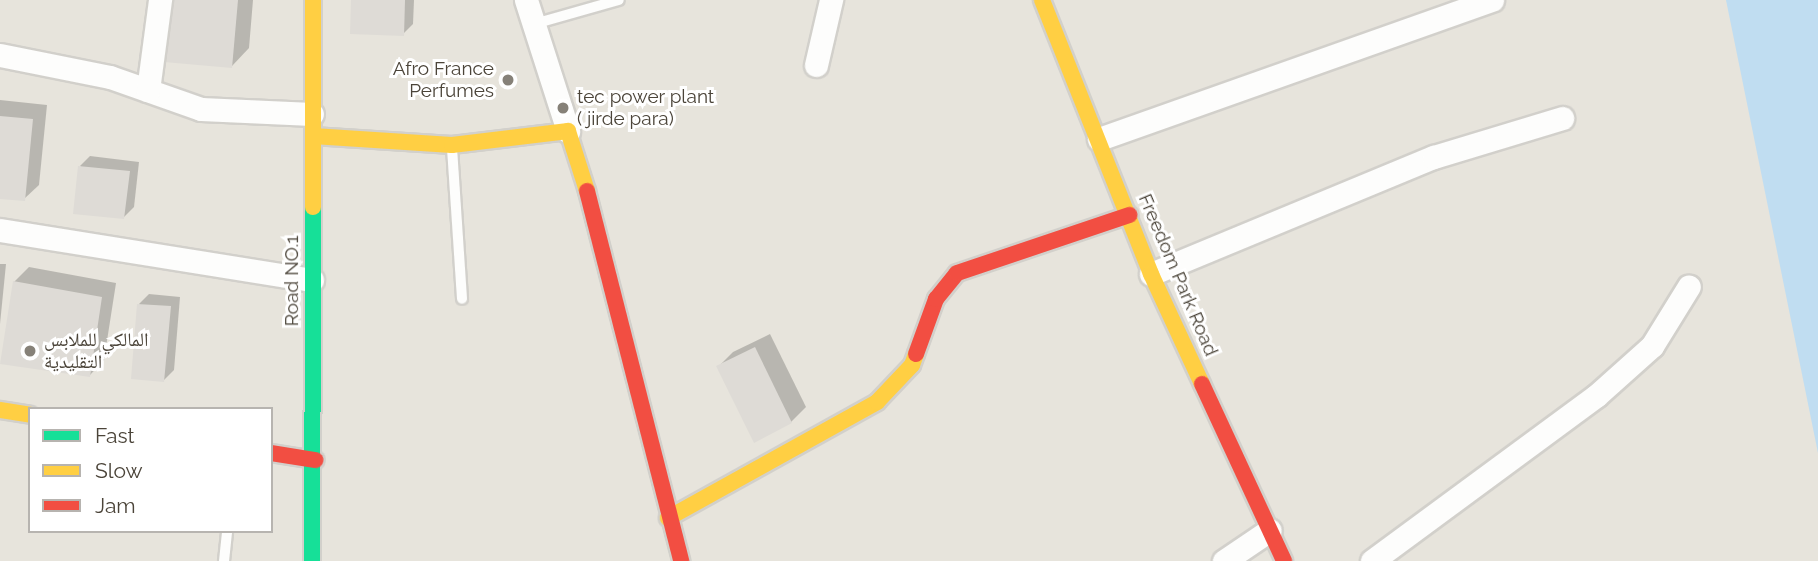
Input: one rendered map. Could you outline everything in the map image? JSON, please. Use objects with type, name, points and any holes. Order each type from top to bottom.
[{"type":"main road","name":"Road NO.1","points":[[312,561],[315,460],[312,281],[313,0]]},
{"type":"main road","name":"Freedom Park Road","points":[[1042,0],[1151,274],[1284,561]]},
{"type":"main road","points":[[312,125],[452,145],[568,131],[592,206],[668,518],[681,561]]},
{"type":"main road","points":[[668,518],[877,402],[912,365],[936,299],[957,274],[1129,215]]},
{"type":"main road","points":[[0,410],[28,415]]},
{"type":"main road","points":[[273,453],[315,460]]},
{"type":"street","points":[[148,90],[160,0]]},
{"type":"street","points":[[526,0],[531,25],[568,131]]},
{"type":"street","points":[[816,65],[831,0]]},
{"type":"street","points":[[1099,139],[1492,0]]},
{"type":"street","points":[[0,55],[110,77],[201,109],[312,125]]},
{"type":"street","points":[[1151,274],[1434,158],[1562,118]]},
{"type":"street","points":[[0,230],[312,281]]},
{"type":"street","points":[[1372,561],[1596,396],[1652,346],[1689,286]]},
{"type":"street","points":[[1224,561],[1270,530]]},
{"type":"lane","points":[[531,25],[618,0]]},
{"type":"lane","points":[[452,145],[461,299]]},
{"type":"lane","points":[[223,561],[227,533]]},
{"type":"shaded area","points":[[0,0],[1818,0],[1818,561],[0,561]]},
{"type":"water","points":[[1726,0],[1818,0],[1818,453]]},
{"type":"building","points":[[170,0],[238,0],[232,68],[164,62]]},
{"type":"building","points":[[351,0],[405,0],[404,36],[350,34]]},
{"type":"building","points":[[0,116],[33,119],[25,201],[0,199]]},
{"type":"building","points":[[78,166],[130,171],[124,219],[73,214]]},
{"type":"building","points":[[13,281],[102,297],[90,377],[0,364]]},
{"type":"building","points":[[137,304],[171,306],[164,382],[131,379]]},
{"type":"building","points":[[755,347],[792,423],[754,443],[716,366]]},
{"type":"traffic: fast","points":[[312,561],[313,207]]},
{"type":"traffic: slow","points":[[313,0],[313,207]]},
{"type":"traffic: slow","points":[[1042,0],[1151,274],[1202,384]]},
{"type":"traffic: slow","points":[[313,136],[452,145],[568,131],[587,191]]},
{"type":"traffic: slow","points":[[668,518],[877,402],[912,365],[916,354]]},
{"type":"traffic: slow","points":[[0,410],[28,415]]},
{"type":"traffic: jam","points":[[587,191],[681,561]]},
{"type":"traffic: jam","points":[[916,354],[936,299],[957,273],[1129,215]]},
{"type":"traffic: jam","points":[[1202,384],[1284,561]]},
{"type":"traffic: jam","points":[[273,453],[315,460]]},
{"type":"place","name":"Afro France Perfumes","points":[[508,80]]},
{"type":"place","name":"tec power plant ( jirde para)","points":[[563,108]]},
{"type":"place","name":"المالكي للملابس التقليدية","points":[[30,351]]}]
